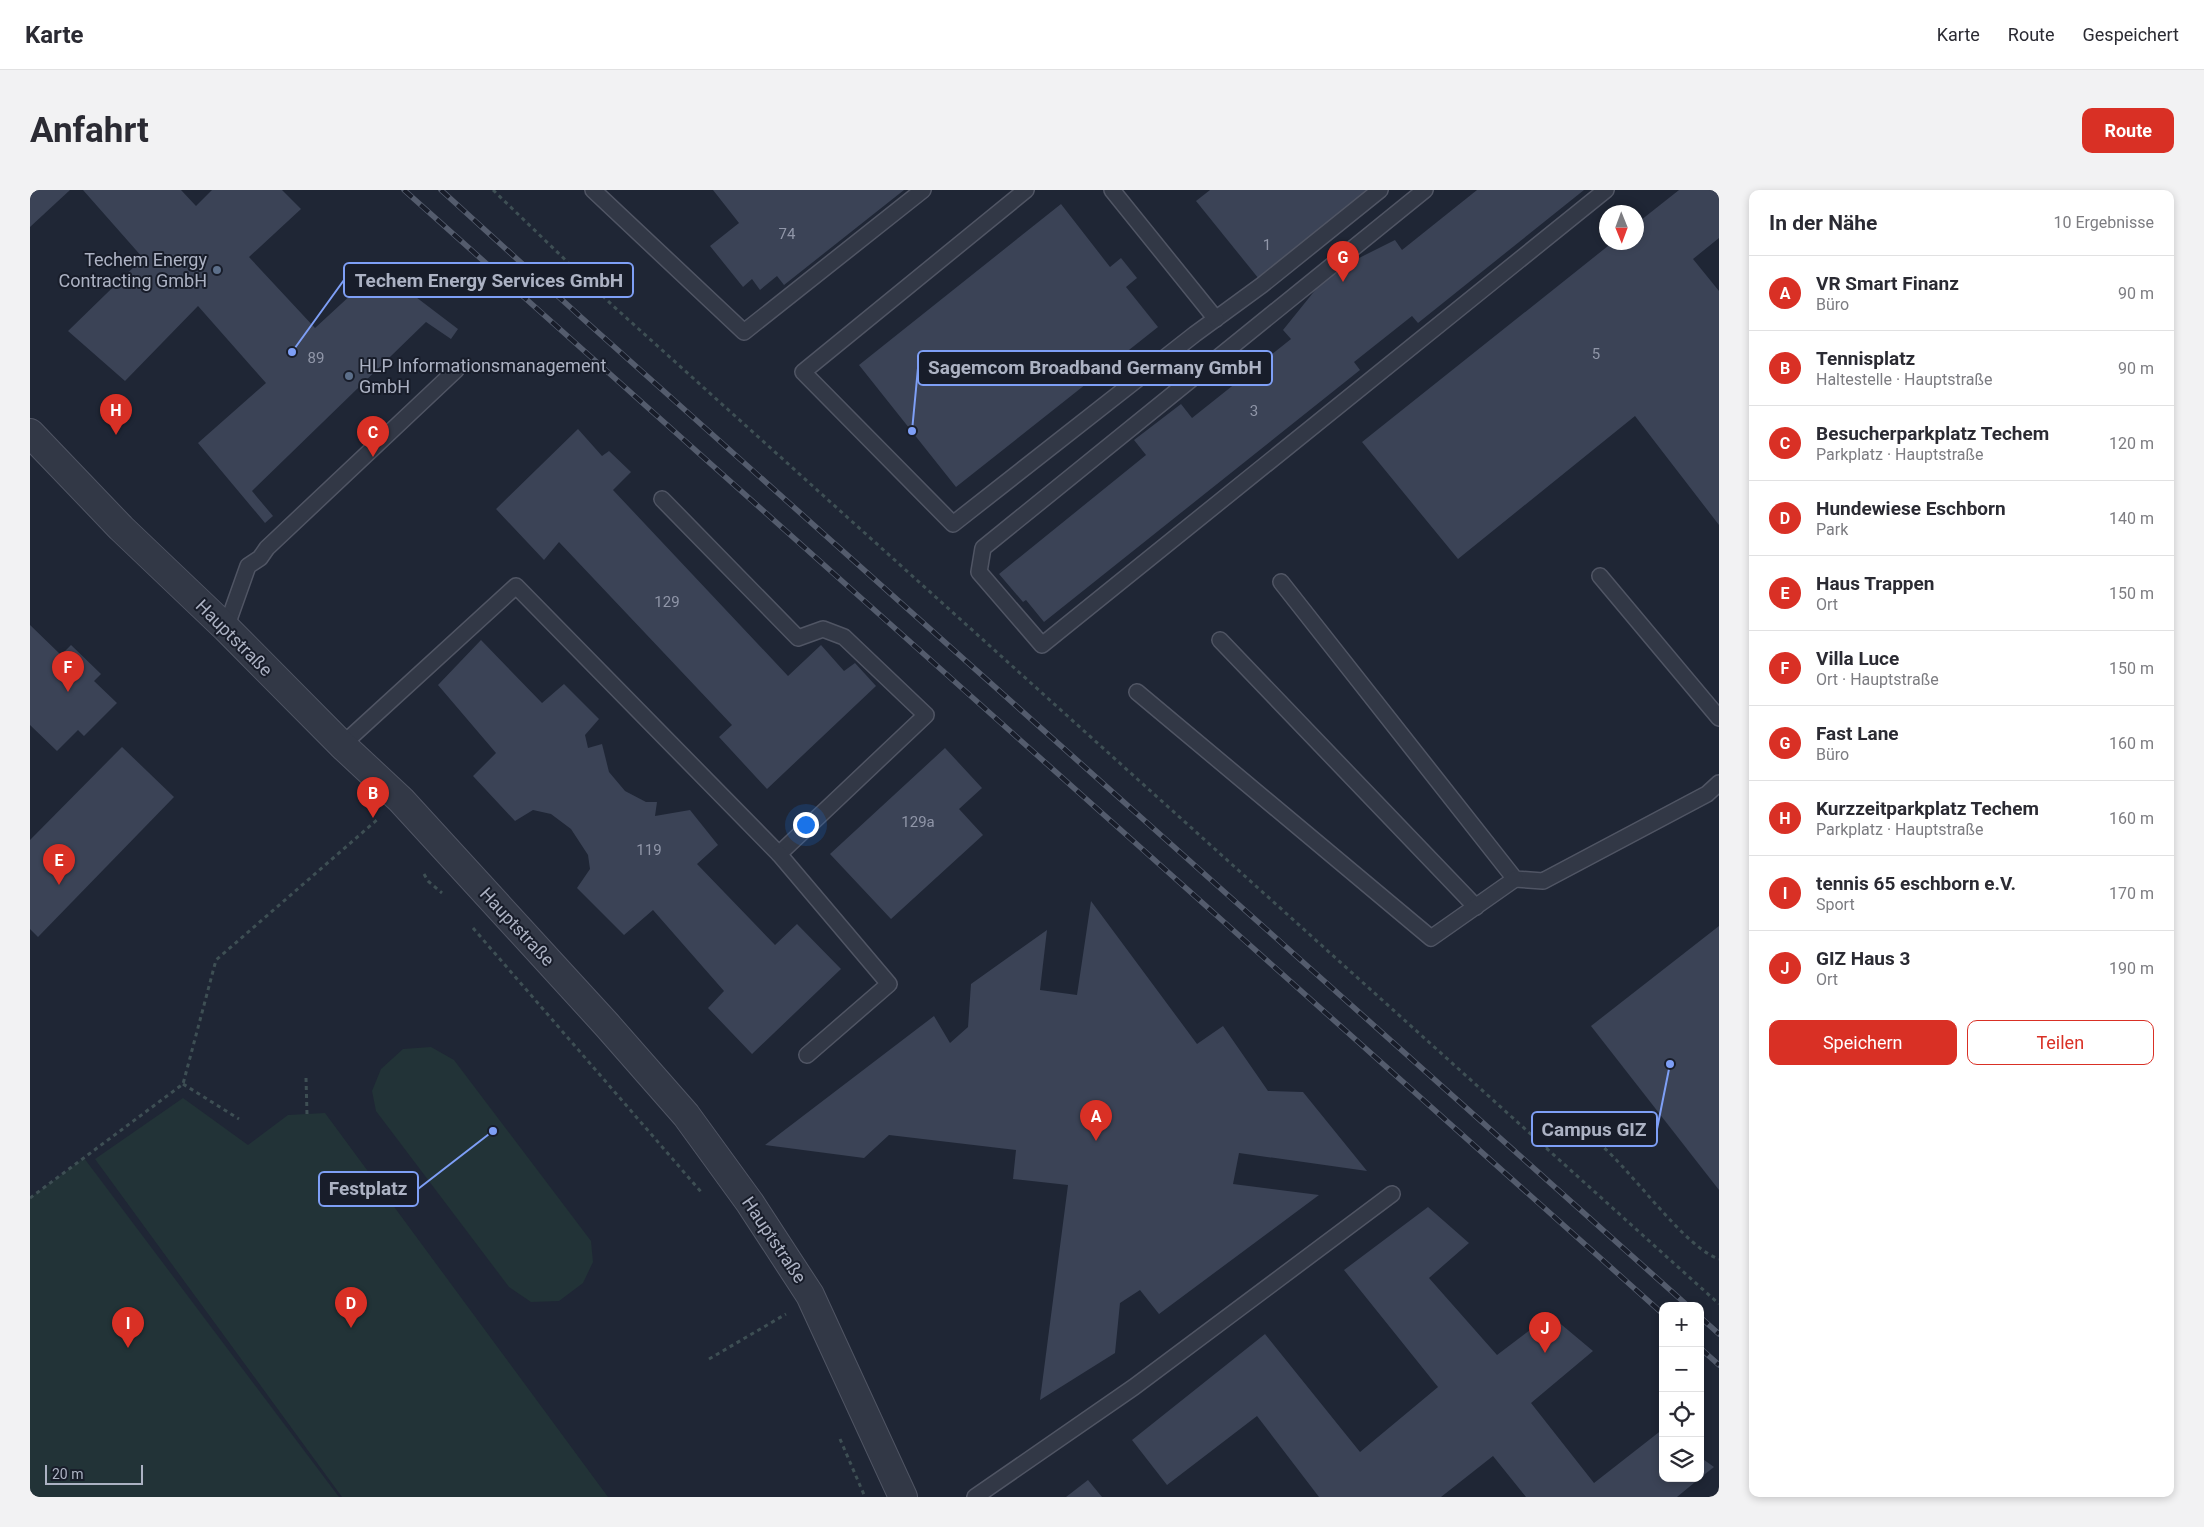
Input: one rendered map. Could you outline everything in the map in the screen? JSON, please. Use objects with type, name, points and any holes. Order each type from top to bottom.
[{"type":"street","name":"Hauptstraße","points":[[30,434],[121,528],[226,628],[342,745],[401,800],[607,1025],[686,1115],[750,1203],[810,1295],[903,1497]]},
{"type":"lane","points":[[593,190],[744,332],[923,190]]},
{"type":"lane","points":[[1026,190],[803,372],[953,524],[1380,190]]},
{"type":"lane","points":[[1112,190],[1216,319]]},
{"type":"lane","points":[[1425,190],[982,548],[979,572],[1042,645],[1606,190]]},
{"type":"lane","points":[[1377,239],[1438,190]]},
{"type":"lane","points":[[226,628],[248,566],[260,558],[267,548],[456,370]]},
{"type":"lane","points":[[662,499],[798,638],[823,629],[844,637],[926,715],[779,854]]},
{"type":"lane","points":[[1600,576],[1719,718]]},
{"type":"lane","points":[[1281,582],[1515,879]]},
{"type":"lane","points":[[342,745],[516,586],[779,854],[889,984],[807,1055]]},
{"type":"lane","points":[[1220,640],[1476,906]]},
{"type":"lane","points":[[1137,692],[1431,938],[1515,879],[1542,881],[1707,794],[1719,783]]},
{"type":"lane","points":[[975,1497],[1134,1387],[1392,1194]]},
{"type":"path","points":[[492,190],[611,304],[1719,1304]]},
{"type":"path","points":[[30,1198],[183,1084],[216,960],[401,800]]},
{"type":"path","points":[[424,873],[428,881],[443,894]]},
{"type":"path","points":[[469,924],[708,1200]]},
{"type":"path","points":[[306,1078],[307,1114]]},
{"type":"path","points":[[183,1084],[239,1119]]},
{"type":"path","points":[[1546,1148],[1560,1132],[1571,1129],[1582,1130],[1602,1148],[1692,1242],[1710,1256],[1719,1259]]},
{"type":"path","points":[[709,1359],[786,1314],[810,1295]]},
{"type":"path","points":[[781,1306],[790,1323]]},
{"type":"path","points":[[839,1438],[865,1497]]},
{"type":"shaded area","points":[[431,1047],[454,1060],[591,1241],[593,1262],[583,1283],[559,1301],[531,1302],[509,1287],[376,1111],[372,1091],[381,1069],[403,1049]]},
{"type":"shaded area","points":[[183,1098],[248,1145],[288,1115],[325,1113],[608,1497],[342,1497],[95,1159]]},
{"type":"shaded area","points":[[84,1158],[339,1497],[30,1497],[30,1198]]},
{"type":"building","points":[[30,190],[70,190],[30,227]]},
{"type":"building","points":[[83,190],[181,190],[196,206],[212,190],[282,190],[301,209],[249,257],[315,328],[379,269],[458,329],[451,339],[426,322],[252,491],[273,516],[265,523],[198,443],[266,383],[198,306],[125,381],[68,331],[143,258]]},
{"type":"building","points":[[713,190],[904,190],[784,285],[777,276],[760,290],[752,279],[743,287],[710,246],[739,223]]},
{"type":"building","points":[[1210,190],[1369,190],[1259,279],[1196,201]]},
{"type":"building","points":[[1477,190],[1584,190],[1418,323],[1412,316],[1354,362],[1360,370],[1044,622],[1026,600],[1023,602],[999,574],[1146,455],[1134,440],[1181,404],[1192,418],[1291,339],[1283,330],[1329,273],[1395,240],[1402,250]]},
{"type":"building","points":[[1679,190],[1719,190],[1719,238],[1693,259],[1719,291],[1719,525],[1635,416],[1458,559],[1362,442],[1603,250],[1644,250],[1644,218]]},
{"type":"building","points":[[1061,204],[1110,267],[1121,258],[1137,278],[1126,287],[1158,327],[956,487],[859,365]]},
{"type":"building","points":[[578,429],[602,456],[609,451],[631,472],[613,490],[788,676],[821,645],[844,671],[855,663],[876,686],[767,789],[719,737],[732,725],[559,542],[544,560],[496,509]]},
{"type":"building","points":[[30,625],[61,655],[71,645],[101,674],[94,681],[117,703],[84,736],[78,730],[57,751],[30,725]]},
{"type":"building","points":[[481,640],[542,703],[564,684],[599,719],[585,735],[588,748],[602,744],[609,772],[625,791],[646,802],[657,802],[655,816],[690,810],[718,845],[697,864],[775,945],[797,924],[841,969],[752,1054],[708,1008],[724,991],[653,910],[624,935],[577,888],[590,869],[588,855],[571,829],[551,814],[533,810],[515,821],[473,776],[496,753],[438,685]]},
{"type":"building","points":[[122,747],[174,797],[38,937],[30,929],[30,840]]},
{"type":"building","points":[[945,748],[982,788],[959,809],[983,835],[891,919],[830,854]]},
{"type":"building","points":[[1091,901],[1197,1044],[1223,1026],[1268,1091],[1303,1092],[1367,1171],[1239,1153],[1233,1184],[1319,1195],[1159,1314],[1140,1290],[1120,1303],[1115,1353],[1040,1400],[1068,1185],[1013,1179],[1016,1150],[889,1135],[864,1158],[765,1145],[934,1016],[950,1043],[968,1027],[971,984],[1047,930],[1040,990],[1077,995]]},
{"type":"building","points":[[1719,926],[1719,1190],[1591,1026]]},
{"type":"building","points":[[1428,1207],[1469,1243],[1429,1278],[1497,1355],[1550,1315],[1593,1351],[1531,1403],[1594,1483],[1659,1432],[1659,1482],[1695,1482],[1677,1497],[1526,1497],[1493,1456],[1441,1497],[1319,1497],[1257,1416],[1167,1485],[1132,1440],[1265,1334],[1360,1452],[1438,1387],[1344,1270]]},
{"type":"building","points":[[1704,1460],[1714,1467],[1704,1475]]},
{"type":"building","points":[[1088,1480],[1102,1497],[1066,1497]]},
{"type":"railway","points":[[404,190],[1659,1310]]},
{"type":"railway","points":[[441,190],[1684,1302]]},
{"type":"railway","points":[[1704,1321],[1719,1334]]},
{"type":"railway","points":[[1704,1352],[1719,1365]]},
{"type":"place","name":"Techem Energy Contracting GmbH","points":[[217,270]]},
{"type":"place","name":"Fast Lane","points":[[1343,282]]},
{"type":"place","name":"Techem Energy Services GmbH","points":[[292,352]]},
{"type":"place","name":"HLP Informationsmanagement GmbH","points":[[349,376]]},
{"type":"place","name":"Sagemcom Broadband Germany GmbH","points":[[912,431]]},
{"type":"place","name":"Kurzzeitparkplatz Techem","points":[[116,435]]},
{"type":"place","name":"Besucherparkplatz Techem","points":[[373,457]]},
{"type":"place","name":"Villa Luce","points":[[68,692]]},
{"type":"place","name":"Tennisplatz","points":[[373,818]]},
{"type":"place","name":"Haus Trappen","points":[[59,885]]},
{"type":"place","name":"Campus GIZ","points":[[1670,1064]]},
{"type":"place","name":"Festplatz","points":[[493,1131]]},
{"type":"place","name":"VR Smart Finanz","points":[[1096,1141]]},
{"type":"place","name":"Hundewiese Eschborn","points":[[351,1328]]},
{"type":"place","name":"tennis 65 eschborn e.V.","points":[[128,1348]]},
{"type":"place","name":"GIZ Haus 3","points":[[1545,1353]]}]
